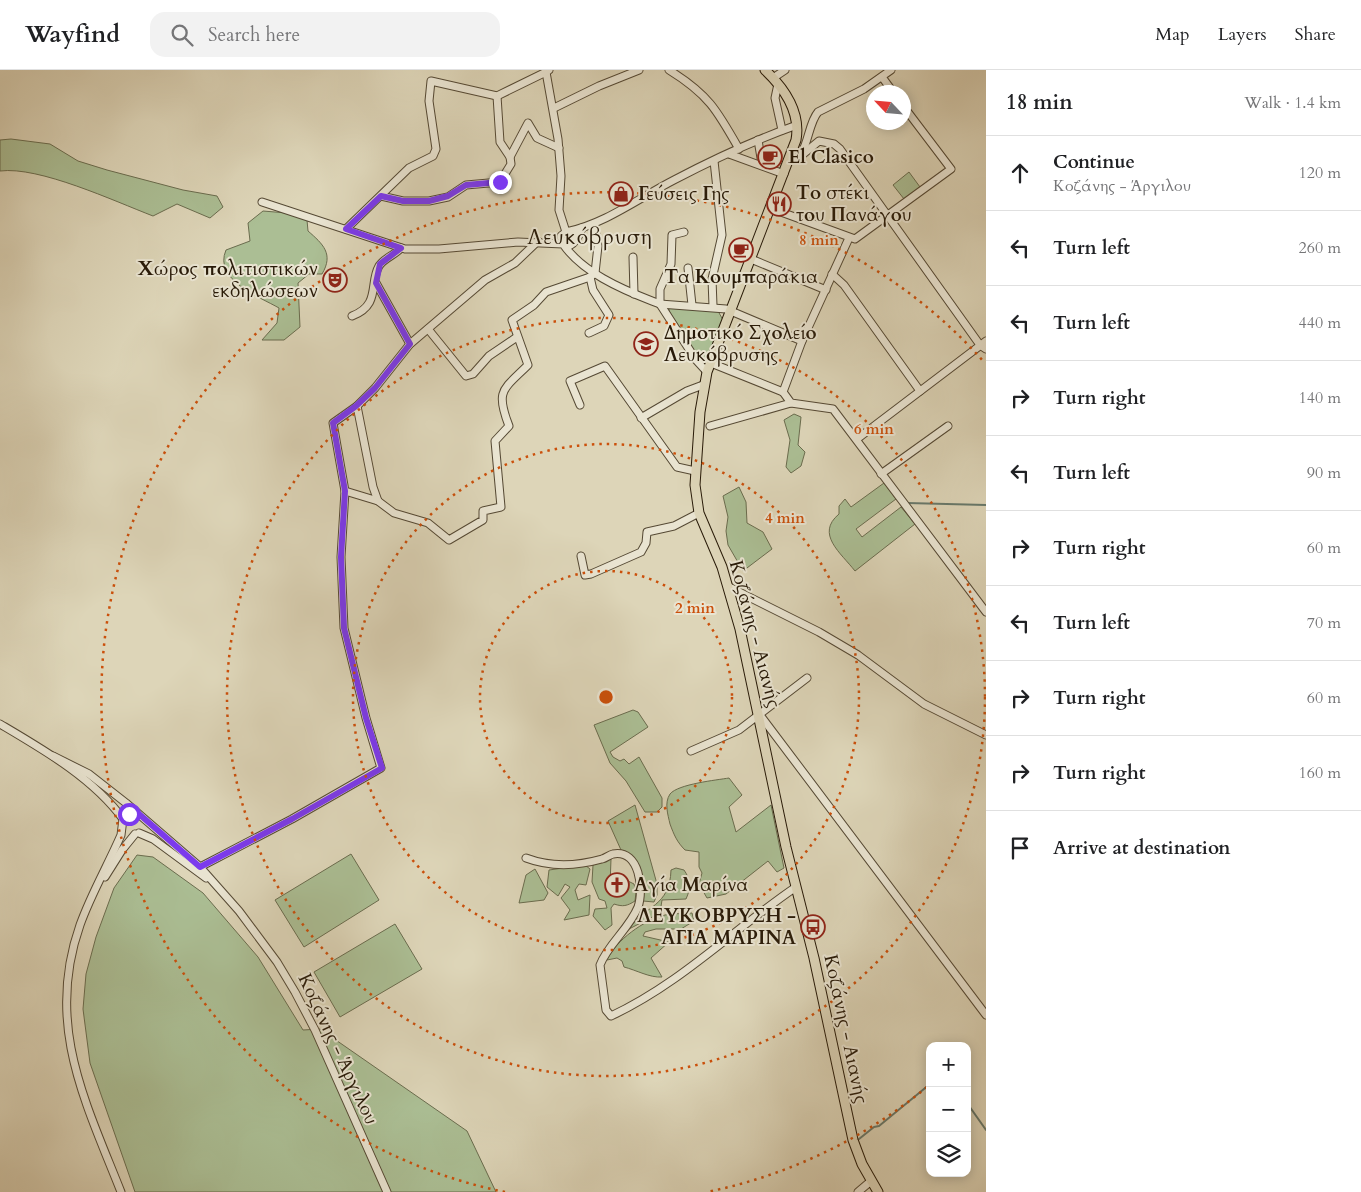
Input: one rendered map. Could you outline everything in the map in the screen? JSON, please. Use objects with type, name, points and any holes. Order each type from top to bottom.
[{"type":"main road","name":"Κοζάνης - Αιανής","points":[[765,70],[790,102],[797,125],[796,140],[707,372],[695,471],[699,513],[729,587],[760,715],[783,834],[853,1140],[878,1192]]},
{"type":"street","points":[[554,108],[598,86],[639,70]]},
{"type":"street","points":[[669,70],[694,85],[707,98],[740,149]]},
{"type":"street","points":[[782,130],[775,98],[775,81],[785,70]]},
{"type":"street","points":[[346,229],[381,196],[384,190],[409,168],[431,159],[435,153],[429,101],[431,81],[497,96],[547,71],[559,148],[561,176],[559,210],[565,233]]},
{"type":"street","points":[[802,155],[812,118],[818,112],[882,77],[889,71]]},
{"type":"street","points":[[882,77],[888,85]]},
{"type":"street","points":[[381,196],[403,201],[429,201],[448,196],[466,185],[500,182],[511,164],[510,157],[500,142],[497,96]]},
{"type":"street","points":[[770,208],[855,239],[951,169],[911,116]]},
{"type":"street","points":[[510,157],[528,123],[538,138],[559,148]]},
{"type":"street","points":[[548,242],[565,233],[594,224],[674,180],[758,140],[797,125]]},
{"type":"street","points":[[809,131],[819,141],[834,144],[840,148],[984,345],[856,439]]},
{"type":"street","points":[[758,140],[762,164]]},
{"type":"street","points":[[789,161],[796,160],[819,141]]},
{"type":"street","points":[[729,154],[762,164],[784,174]]},
{"type":"street","points":[[713,306],[712,279],[722,235],[714,161]]},
{"type":"street","points":[[262,202],[401,248],[439,249],[538,242],[548,242],[565,247],[574,242],[582,228]]},
{"type":"street","points":[[589,333],[604,326],[609,315],[596,295],[593,275],[598,246],[594,224]]},
{"type":"street","points":[[684,232],[672,235],[671,264],[660,289],[660,304],[696,360],[707,372]]},
{"type":"street","points":[[565,233],[574,235],[574,242]]},
{"type":"street","points":[[565,233],[561,238],[565,247],[593,275],[634,294],[660,304],[713,306],[731,311],[802,341]]},
{"type":"street","points":[[783,392],[802,341],[849,238]]},
{"type":"street","points":[[200,867],[292,819],[382,768],[366,718],[344,628],[341,557],[345,491],[333,423],[356,406],[375,388],[410,344],[485,280],[515,263],[538,242]]},
{"type":"street","points":[[352,316],[367,306],[374,293],[380,264],[401,248]]},
{"type":"street","points":[[633,257],[634,294]]},
{"type":"street","points":[[751,260],[826,290]]},
{"type":"street","points":[[688,268],[692,305]]},
{"type":"street","points":[[832,274],[844,285],[920,391]]},
{"type":"street","points":[[345,491],[378,501],[394,512],[428,523],[449,540],[483,520],[484,511],[500,507],[495,441],[509,426],[501,401],[502,390],[528,365],[527,357],[517,337],[512,320],[534,305],[546,292],[593,275]]},
{"type":"street","points":[[376,283],[410,344]]},
{"type":"street","points":[[428,330],[466,376],[473,374],[489,356],[517,337]]},
{"type":"street","points":[[711,362],[783,392],[791,403]]},
{"type":"street","points":[[580,405],[570,380],[605,366],[677,467],[695,471]]},
{"type":"street","points":[[641,418],[687,390],[704,386]]},
{"type":"street","points":[[710,426],[791,403],[833,409],[986,612]]},
{"type":"street","points":[[356,406],[373,487],[378,501]]},
{"type":"street","points":[[881,474],[948,426]]},
{"type":"street","points":[[581,556],[585,575],[591,574],[641,552],[646,543],[647,532],[674,526],[699,513]]},
{"type":"street","points":[[729,587],[819,632],[858,655],[924,704],[986,735]]},
{"type":"street","points":[[691,750],[724,738],[760,715],[807,678]]},
{"type":"street","points":[[760,715],[986,1015]]},
{"type":"street","name":"Κοζάνης - Άργιλου","points":[[0,724],[53,756],[89,774],[200,867],[210,881],[239,911],[287,977],[314,1030],[387,1192]]},
{"type":"street","name":"Κοζάνης - Άργιλου","points":[[53,756],[107,800],[123,822],[127,832],[137,833],[153,839],[210,881]]},
{"type":"street","points":[[97,887],[122,850],[143,827],[140,816],[129,814],[123,822],[121,835],[97,887],[80,925],[72,953],[66,992],[67,1021],[76,1075],[121,1192]]},
{"type":"street","points":[[526,858],[539,863],[554,865],[598,860],[612,854],[625,857],[635,866],[641,883],[639,904],[631,920],[600,965],[606,1010],[611,1016],[638,1004],[666,985],[796,887]]},
{"type":"street","points":[[858,1192],[871,1180]]},
{"type":"green space","points":[[11,139],[50,144],[78,161],[183,190],[217,196],[223,207],[210,218],[177,204],[153,216],[55,179],[16,171],[0,171],[0,140]]},
{"type":"green space","points":[[909,172],[920,187],[904,199],[893,185]]},
{"type":"green space","points":[[263,211],[287,213],[307,220],[308,231],[322,245],[327,255],[327,261],[322,274],[309,274],[298,283],[300,327],[284,340],[262,340],[277,323],[279,308],[240,286],[226,270],[224,261],[226,250],[250,241],[248,223]]},
{"type":"green space","points":[[669,308],[718,311],[723,320],[705,362],[700,361],[669,311]]},
{"type":"green space","points":[[794,414],[801,417],[798,445],[805,452],[801,466],[791,473],[786,467],[790,440],[784,420]]},
{"type":"green space","points":[[884,483],[896,499],[856,529],[862,537],[901,507],[915,524],[855,571],[837,550],[830,536],[829,529],[832,521],[839,514],[839,506],[845,499],[851,507]]},
{"type":"green space","points":[[739,487],[746,502],[747,523],[763,532],[772,549],[743,571],[728,545],[726,531],[728,517],[723,496]]},
{"type":"green space","points":[[633,710],[638,712],[648,727],[610,752],[613,757],[620,761],[624,759],[629,764],[639,757],[662,798],[662,807],[657,812],[645,812],[626,781],[610,763],[594,725]]},
{"type":"green space","points":[[729,778],[742,795],[729,807],[736,832],[771,805],[784,868],[777,872],[768,861],[726,894],[707,898],[699,884],[702,873],[699,867],[699,852],[685,850],[674,835],[670,824],[667,801],[670,794],[681,788]]},
{"type":"green space","points":[[635,805],[657,884],[657,895],[654,902],[643,901],[641,871],[621,850],[608,821]]},
{"type":"green space","points":[[351,854],[379,900],[304,947],[275,900]]},
{"type":"green space","points":[[137,855],[153,857],[203,893],[258,957],[303,1030],[320,1029],[467,1131],[496,1192],[135,1192],[90,1063],[83,1009],[86,974],[96,937],[114,888]]},
{"type":"green space","points":[[611,859],[610,886],[614,894],[619,896],[623,893],[628,881],[634,884],[636,892],[635,901],[632,903],[622,906],[614,904],[611,908],[612,925],[605,930],[593,916],[595,909],[607,908],[605,901],[599,899],[592,882],[593,865]]},
{"type":"green space","points":[[585,865],[590,869],[586,885],[579,884],[575,890],[578,900],[590,895],[589,915],[564,920],[570,910],[561,898],[570,887],[565,884],[558,896],[547,887],[549,870]]},
{"type":"green space","points":[[676,868],[684,870],[688,877],[689,891],[686,899],[662,900],[660,913],[629,929],[635,921],[661,899],[670,882],[671,870]]},
{"type":"green space","points":[[535,869],[548,893],[544,900],[519,903],[526,875]]},
{"type":"green space","points":[[692,913],[694,921],[681,929],[656,929],[645,932],[643,936],[669,942],[651,958],[662,977],[648,975],[624,967],[622,961],[617,958],[607,960],[624,938],[648,921],[668,914]]},
{"type":"green space","points":[[395,924],[422,969],[340,1017],[314,972]]},
{"type":"waterway","points":[[907,503],[986,505]]},
{"type":"waterway","points":[[859,1139],[874,1127],[879,1126],[926,1087]]},
{"type":"waterway","points":[[971,1109],[986,1130]]},
{"type":"place","name":"El Clasico","points":[[770,157]]},
{"type":"place","name":"Γεύσεις Γης","points":[[621,194]]},
{"type":"place","name":"Το στέκι του Πανάγου","points":[[779,204]]},
{"type":"place","name":"Τα Κουμπαράκια","points":[[741,250]]},
{"type":"place","name":"Χώρος πολιτιστικών εκδηλώσεων","points":[[335,280]]},
{"type":"place","name":"Δημοτικό Σχολείο Λευκόβρυσης","points":[[646,344]]},
{"type":"place","name":"Αγία Μαρίνα","points":[[617,885]]},
{"type":"place","name":"ΛΕΥΚΟΒΡΥΣΗ - ΑΓΙΑ ΜΑΡΙΝΑ","points":[[813,927]]},
{"type":"district","name":"Λευκόβρυση","points":[[590,237]]},
{"type":"route","points":[[129,814],[139,814],[200,867],[292,819],[382,768],[366,718],[344,628],[341,557],[345,491],[333,423],[356,406],[375,388],[410,344],[376,283],[380,264],[397,253],[401,248],[346,229],[381,196],[403,201],[438,200],[466,185],[500,182]]}]
